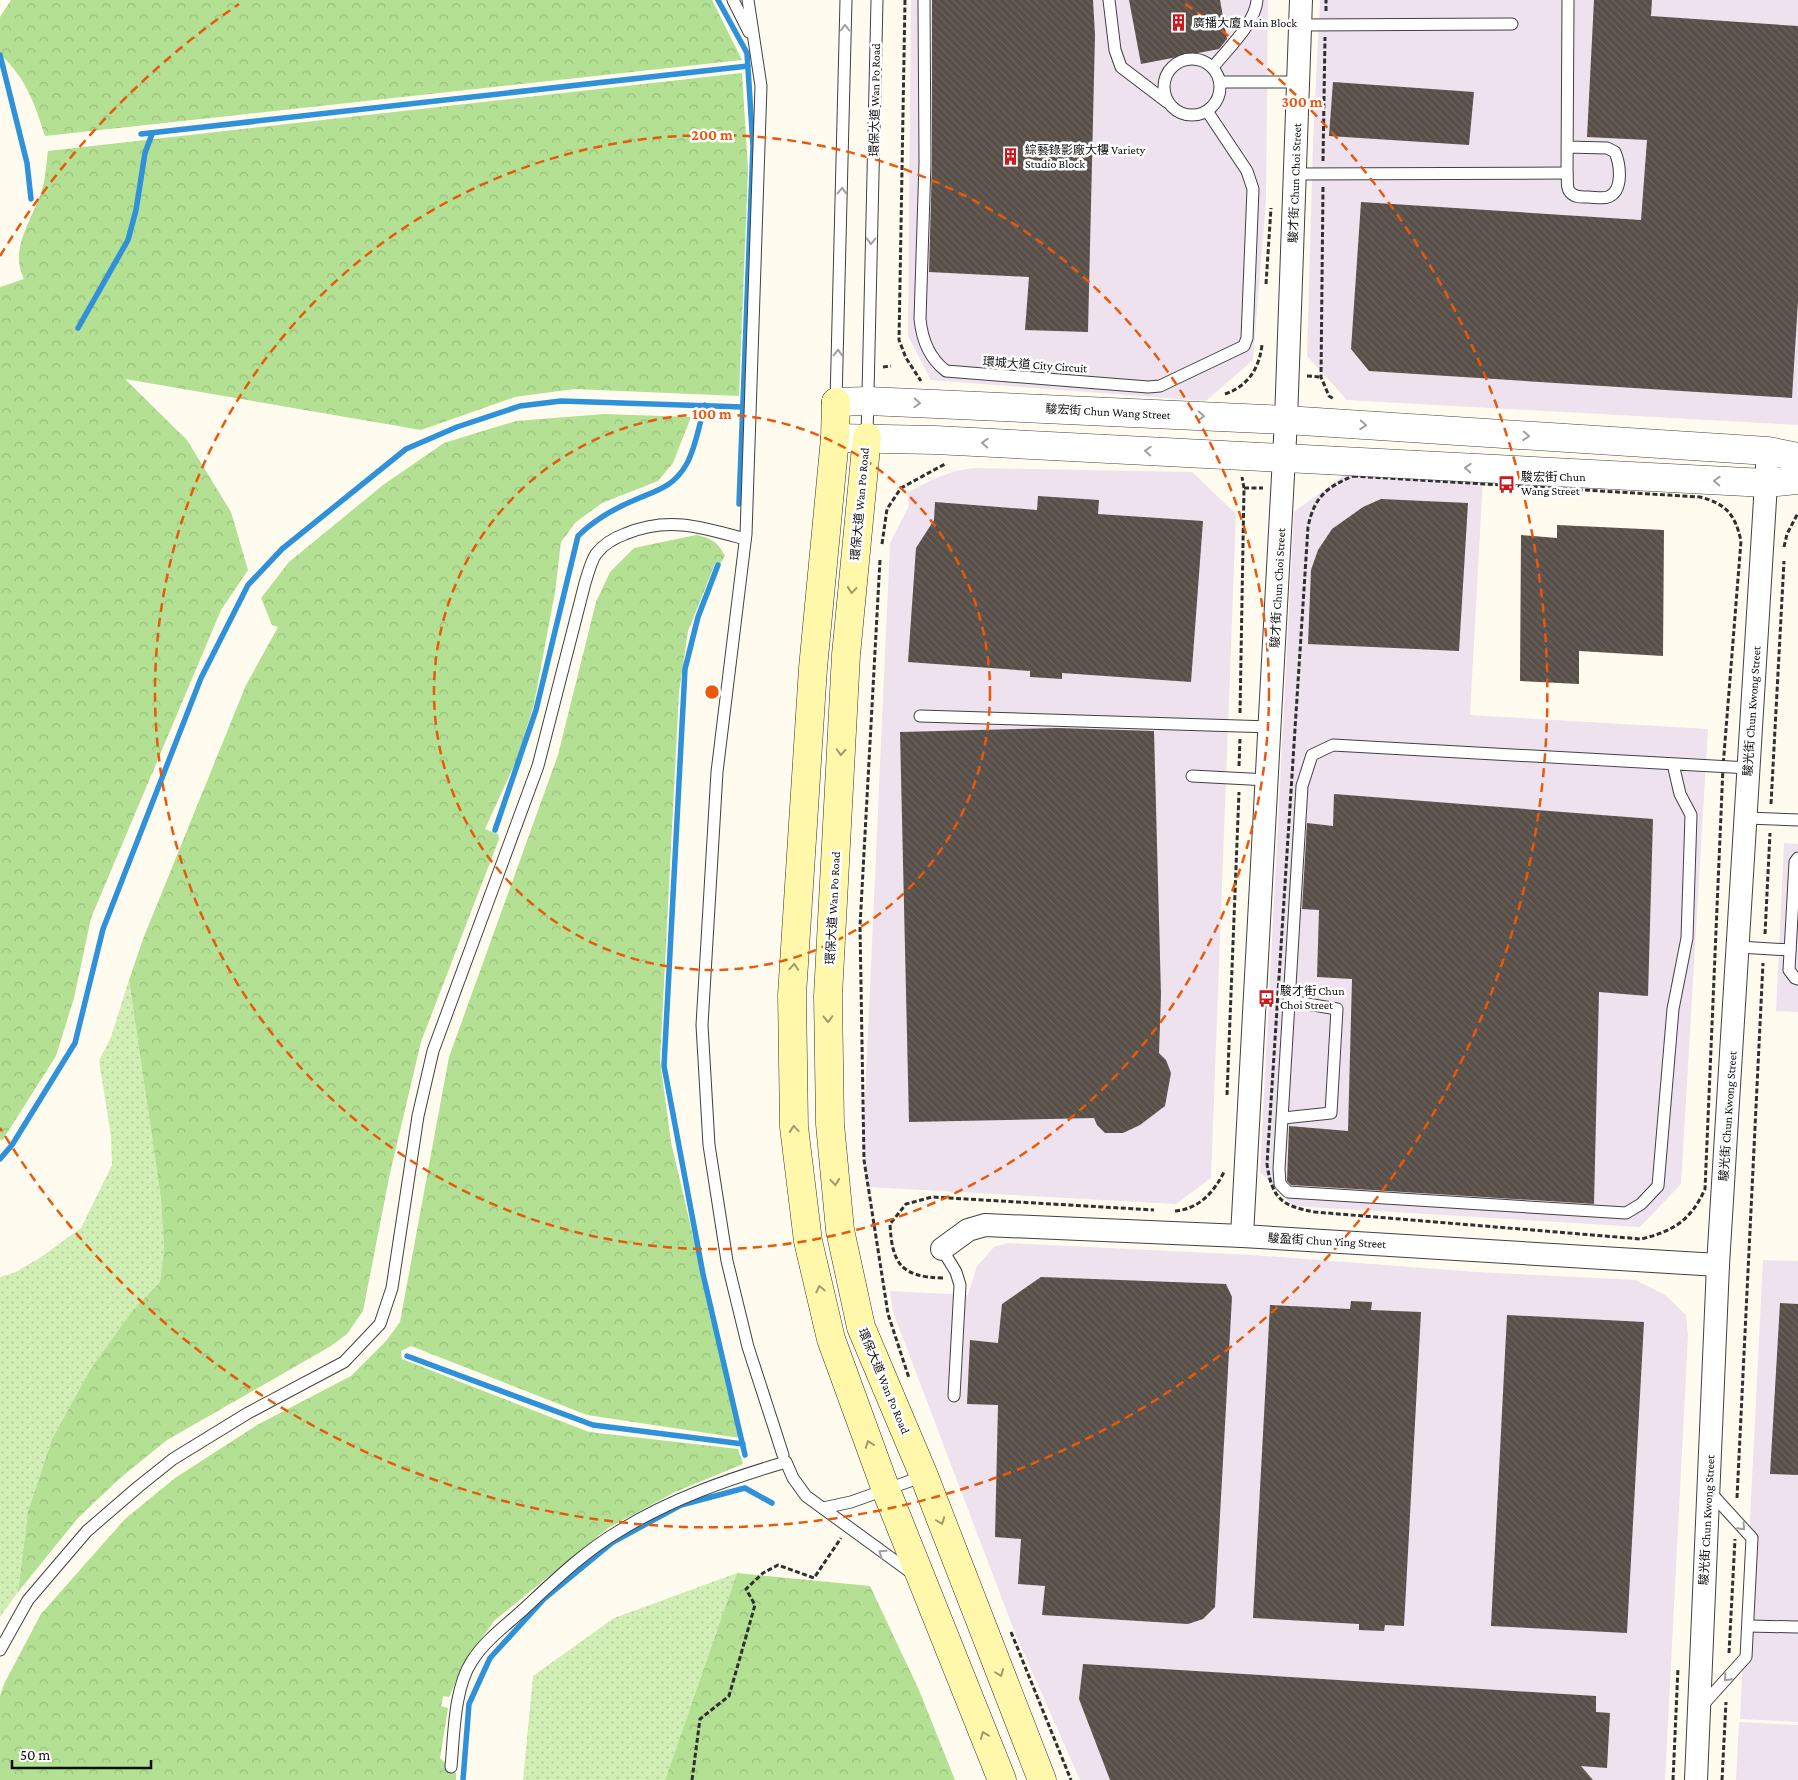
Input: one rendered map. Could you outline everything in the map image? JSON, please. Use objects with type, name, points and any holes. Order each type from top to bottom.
[{"type":"main road","points":[[836,402],[835,438],[813,668],[792,995],[794,1127],[808,1241],[831,1339],[886,1490],[1002,1780]]},
{"type":"main road","name":"環保大道 Wan Po Road","points":[[866,437],[846,656],[828,996],[830,1124],[840,1230],[861,1327],[924,1476],[1042,1780]]},
{"type":"street","name":"駿才街 Chun Choi Street","points":[[1242,1236],[1271,727],[1286,420],[1302,25],[1301,0]]},
{"type":"street","name":"駿宏街 Chun Wang Street","points":[[836,402],[868,401],[1286,420],[1768,451],[1798,457]]},
{"type":"street","points":[[835,438],[866,437],[1766,483],[1798,480]]},
{"type":"street","name":"駿光街 Chun Kwong Street","points":[[1696,1780],[1718,1265],[1768,451]]},
{"type":"street","name":"駿盈街 Chun Ying Street","points":[[942,1249],[968,1230],[985,1225],[1242,1236],[1718,1265]]},
{"type":"lane","points":[[733,0],[755,43]]},
{"type":"lane","points":[[748,0],[761,86],[745,540],[717,772],[702,1025],[709,1145],[727,1261],[748,1347],[783,1455]]},
{"type":"lane","points":[[836,402],[846,0]]},
{"type":"lane","name":"環保大道 Wan Po Road","points":[[866,437],[877,0]]},
{"type":"lane","name":"環城大道 City Circuit","points":[[924,0],[925,163],[920,319],[922,337],[926,346],[937,364],[946,371],[1148,387],[1160,386],[1244,346],[1247,338],[1253,189],[1247,171],[1207,111]]},
{"type":"lane","points":[[1109,0],[1116,50],[1121,67],[1173,108],[1186,114],[1207,111],[1218,99],[1220,82],[1213,67],[1208,62],[1194,58],[1174,65],[1164,83],[1164,90],[1169,103]]},
{"type":"lane","points":[[1213,67],[1243,31],[1257,6],[1258,0]]},
{"type":"lane","points":[[1567,147],[1606,148],[1615,152],[1618,159],[1619,184],[1615,192],[1607,197],[1577,197],[1571,194],[1568,188],[1567,147],[1568,0]]},
{"type":"lane","points":[[1302,25],[1512,24]]},
{"type":"lane","points":[[1220,82],[1299,82]]},
{"type":"lane","points":[[1296,174],[1567,173]]},
{"type":"lane","points":[[0,1650],[28,1600],[87,1531],[138,1487],[172,1459],[248,1413],[344,1362],[380,1324],[392,1288],[418,1116],[433,1051],[538,766],[585,583],[596,554],[612,539],[635,530],[668,523],[704,527],[745,540]]},
{"type":"lane","points":[[920,716],[1271,727]]},
{"type":"lane","points":[[1673,764],[1680,794],[1691,814],[1687,938],[1673,1010],[1658,1186],[1642,1204],[1626,1213],[1296,1194],[1288,1192],[1280,1184],[1283,1118],[1302,786],[1312,755],[1333,745],[1749,768]]},
{"type":"lane","points":[[1192,776],[1268,780]]},
{"type":"lane","points":[[1746,818],[1798,820]]},
{"type":"lane","points":[[1798,858],[1795,862],[1789,970],[1798,979]]},
{"type":"lane","points":[[1739,947],[1790,950]]},
{"type":"lane","points":[[1283,1118],[1331,1113],[1337,1009],[1290,1001]]},
{"type":"lane","points":[[942,1249],[956,1272],[960,1285],[954,1396]]},
{"type":"lane","points":[[451,1767],[457,1709],[472,1661],[491,1639],[568,1569],[618,1531],[669,1504],[723,1482],[786,1462],[793,1478],[806,1496],[922,1580]]},
{"type":"lane","points":[[823,1508],[852,1502],[924,1476]]},
{"type":"lane","points":[[1699,1709],[1746,1657],[1752,1538],[1708,1491]]},
{"type":"lane","points":[[1748,1626],[1797,1627]]},
{"type":"path","points":[[905,0],[899,340],[906,358],[923,384]]},
{"type":"path","points":[[1235,390],[1245,384],[1255,371],[1261,348]]},
{"type":"path","points":[[1321,377],[1329,396],[1340,404]]},
{"type":"path","points":[[910,1380],[888,1314],[864,1160],[860,926],[880,551],[887,509],[902,488],[934,469]]},
{"type":"path","points":[[1310,514],[1315,501],[1341,481],[1353,476]]},
{"type":"path","points":[[1227,1103],[1239,779],[1244,488]]},
{"type":"path","points":[[1722,1780],[1784,544],[1798,513]]},
{"type":"path","points":[[1204,1199],[1216,1186],[1224,1172],[1225,1162]]},
{"type":"path","points":[[1298,1209],[1641,1239],[1665,1233],[1682,1222],[1698,1205]]},
{"type":"path","points":[[692,1780],[700,1718],[729,1696],[755,1606],[746,1589],[763,1573],[778,1565],[814,1578],[848,1528]]},
{"type":"path","points":[[1009,1627],[1071,1780]]},
{"type":"shaded area","points":[[911,0],[1268,0],[1266,200],[1253,360],[1206,401],[931,380],[908,336]]},
{"type":"shaded area","points":[[1320,0],[1798,0],[1798,425],[1347,400],[1307,356],[1313,142]]},
{"type":"shaded area","points":[[973,468],[1192,472],[1236,514],[1211,1178],[1176,1204],[867,1187],[863,1143],[890,543],[909,506],[907,493],[955,471]]},
{"type":"shaded area","points":[[1347,473],[1483,478],[1470,715],[1708,729],[1681,1184],[1640,1227],[1293,1206],[1260,1172],[1294,512]]},
{"type":"shaded area","points":[[1784,843],[1798,844],[1798,1012],[1776,1011]]},
{"type":"shaded area","points":[[1008,1243],[1253,1255],[1477,1272],[1635,1280],[1665,1295],[1686,1315],[1688,1336],[1665,1780],[1080,1780],[1015,1633],[893,1312],[890,1291],[968,1295],[977,1266],[994,1247]]},
{"type":"shaded area","points":[[1763,1260],[1798,1261],[1798,1722],[1740,1719]]},
{"type":"shaded area","points":[[1739,1722],[1798,1725],[1798,1780],[1736,1780]]},
{"type":"green space","points":[[11,0],[712,0],[742,60],[45,136],[37,112],[23,82],[0,54],[0,17]]},
{"type":"green space","points":[[742,73],[748,169],[739,396],[574,389],[515,397],[421,430],[125,379],[187,440],[231,512],[248,570],[221,610],[91,918],[74,998],[56,1056],[2,1141],[0,1139],[0,287],[24,279],[20,267],[19,255],[21,244],[43,186],[48,151]]},
{"type":"green space","points":[[604,414],[691,417],[673,463],[658,481],[602,503],[576,522],[561,542],[555,592],[534,704],[517,759],[485,829],[498,834],[499,839],[421,1042],[390,1173],[363,1311],[347,1334],[331,1346],[167,1440],[119,1479],[78,1518],[18,1592],[28,1511],[52,1439],[90,1370],[132,1311],[160,1282],[164,1249],[161,1199],[129,980],[143,939],[246,685],[278,627],[272,625],[261,598],[289,562],[383,485],[444,443],[516,421]]},
{"type":"green space","points":[[696,535],[714,541],[725,556],[720,564],[715,564],[688,631],[679,692],[660,1061],[671,1142],[740,1438],[587,1415],[411,1346],[401,1351],[402,1359],[589,1432],[738,1449],[743,1464],[675,1492],[608,1528],[494,1621],[466,1660],[449,1697],[443,1696],[441,1706],[448,1708],[440,1758],[456,1773],[456,1780],[0,1780],[0,1696],[4,1684],[41,1614],[125,1519],[175,1478],[257,1425],[351,1376],[386,1341],[400,1322],[449,1057],[558,755],[596,602],[610,572],[634,548]]},
{"type":"green space","points":[[129,980],[161,1199],[164,1249],[160,1282],[132,1311],[90,1370],[52,1439],[28,1511],[18,1592],[0,1617],[0,1277],[16,1272],[44,1255],[81,1228],[112,1165],[111,1136],[99,1061],[111,1037]]},
{"type":"green space","points":[[737,1573],[665,1780],[523,1780],[533,1676],[614,1618]]},
{"type":"green space","points":[[737,1573],[870,1586],[919,1690],[955,1780],[665,1780]]},
{"type":"building","name":"綜藝錄影廠大樓 Variety Studio Block","points":[[932,0],[1093,0],[1095,35],[1088,332],[1025,330],[1029,277],[929,272],[932,163]]},
{"type":"building","name":"廣播大廈 Main Block","points":[[1129,0],[1220,0],[1227,39],[1219,49],[1141,64]]},
{"type":"building","points":[[1594,0],[1652,0],[1651,16],[1798,26],[1798,301],[1792,398],[1369,371],[1351,349],[1361,202],[1641,220],[1647,140],[1587,137]]},
{"type":"building","points":[[1333,82],[1474,92],[1469,145],[1329,136]]},
{"type":"building","points":[[1038,496],[1099,500],[1098,514],[1203,521],[1191,682],[1062,673],[1062,679],[1030,677],[1030,671],[908,662],[916,548],[934,520],[935,502],[1037,510]]},
{"type":"building","points":[[1381,499],[1468,503],[1459,651],[1308,644],[1311,570],[1318,550],[1332,529],[1363,507]]},
{"type":"building","points":[[1557,525],[1664,530],[1663,656],[1579,651],[1579,684],[1520,681],[1521,535],[1557,538]]},
{"type":"building","points":[[1058,728],[1154,731],[1161,995],[1159,1053],[1166,1060],[1171,1073],[1165,1106],[1140,1125],[1123,1133],[1105,1133],[1097,1125],[1094,1118],[909,1122],[900,732]]},
{"type":"building","points":[[1334,794],[1653,819],[1648,996],[1599,992],[1594,1204],[1291,1185],[1287,1181],[1289,1126],[1348,1131],[1352,979],[1317,977],[1319,910],[1302,909],[1307,823],[1333,826]]},
{"type":"building","points":[[1041,1277],[1226,1284],[1232,1297],[1215,1607],[1203,1619],[1188,1624],[1042,1615],[1045,1586],[1018,1584],[1021,1539],[995,1537],[998,1405],[967,1404],[970,1340],[998,1343],[1002,1304]]},
{"type":"building","points":[[1351,1301],[1372,1302],[1371,1310],[1421,1312],[1404,1626],[1385,1625],[1384,1631],[1359,1630],[1359,1624],[1253,1618],[1270,1305],[1350,1309]]},
{"type":"building","points":[[1780,1303],[1798,1304],[1798,1475],[1770,1474]]},
{"type":"building","points":[[1507,1315],[1644,1322],[1627,1633],[1491,1626]]},
{"type":"building","points":[[1083,1664],[1596,1696],[1596,1712],[1610,1713],[1607,1768],[1581,1766],[1593,1780],[1110,1780],[1079,1699]]},
{"type":"waterway","points":[[718,0],[747,53],[753,146],[739,504]]},
{"type":"waterway","points":[[0,55],[27,163],[31,199]]},
{"type":"waterway","points":[[141,134],[748,66]]},
{"type":"waterway","points":[[78,328],[128,240],[136,210],[145,153],[152,134]]},
{"type":"waterway","points":[[0,1159],[12,1145],[75,1043],[103,929],[201,678],[248,585],[282,549],[406,449],[457,427],[520,406],[561,401],[743,407]]},
{"type":"waterway","points":[[495,830],[536,710],[578,536],[606,514],[659,490],[676,478],[686,465],[692,451],[705,405]]},
{"type":"waterway","points":[[718,565],[698,617],[685,669],[664,1066],[703,1274],[745,1455]]},
{"type":"waterway","points":[[407,1356],[593,1425],[743,1444]]},
{"type":"waterway","points":[[463,1780],[469,1704],[490,1658],[544,1599],[613,1542],[681,1505],[745,1488],[772,1503]]},
{"type":"place","name":"廣播大廈 Main Block","points":[[1179,23]]},
{"type":"place","name":"綜藝錄影廠大樓 Variety Studio Block","points":[[1011,157]]},
{"type":"place","name":"駿宏街 Chun Wang Street","points":[[1507,484]]},
{"type":"place","name":"駿才街 Chun Choi Street","points":[[1266,998]]}]
